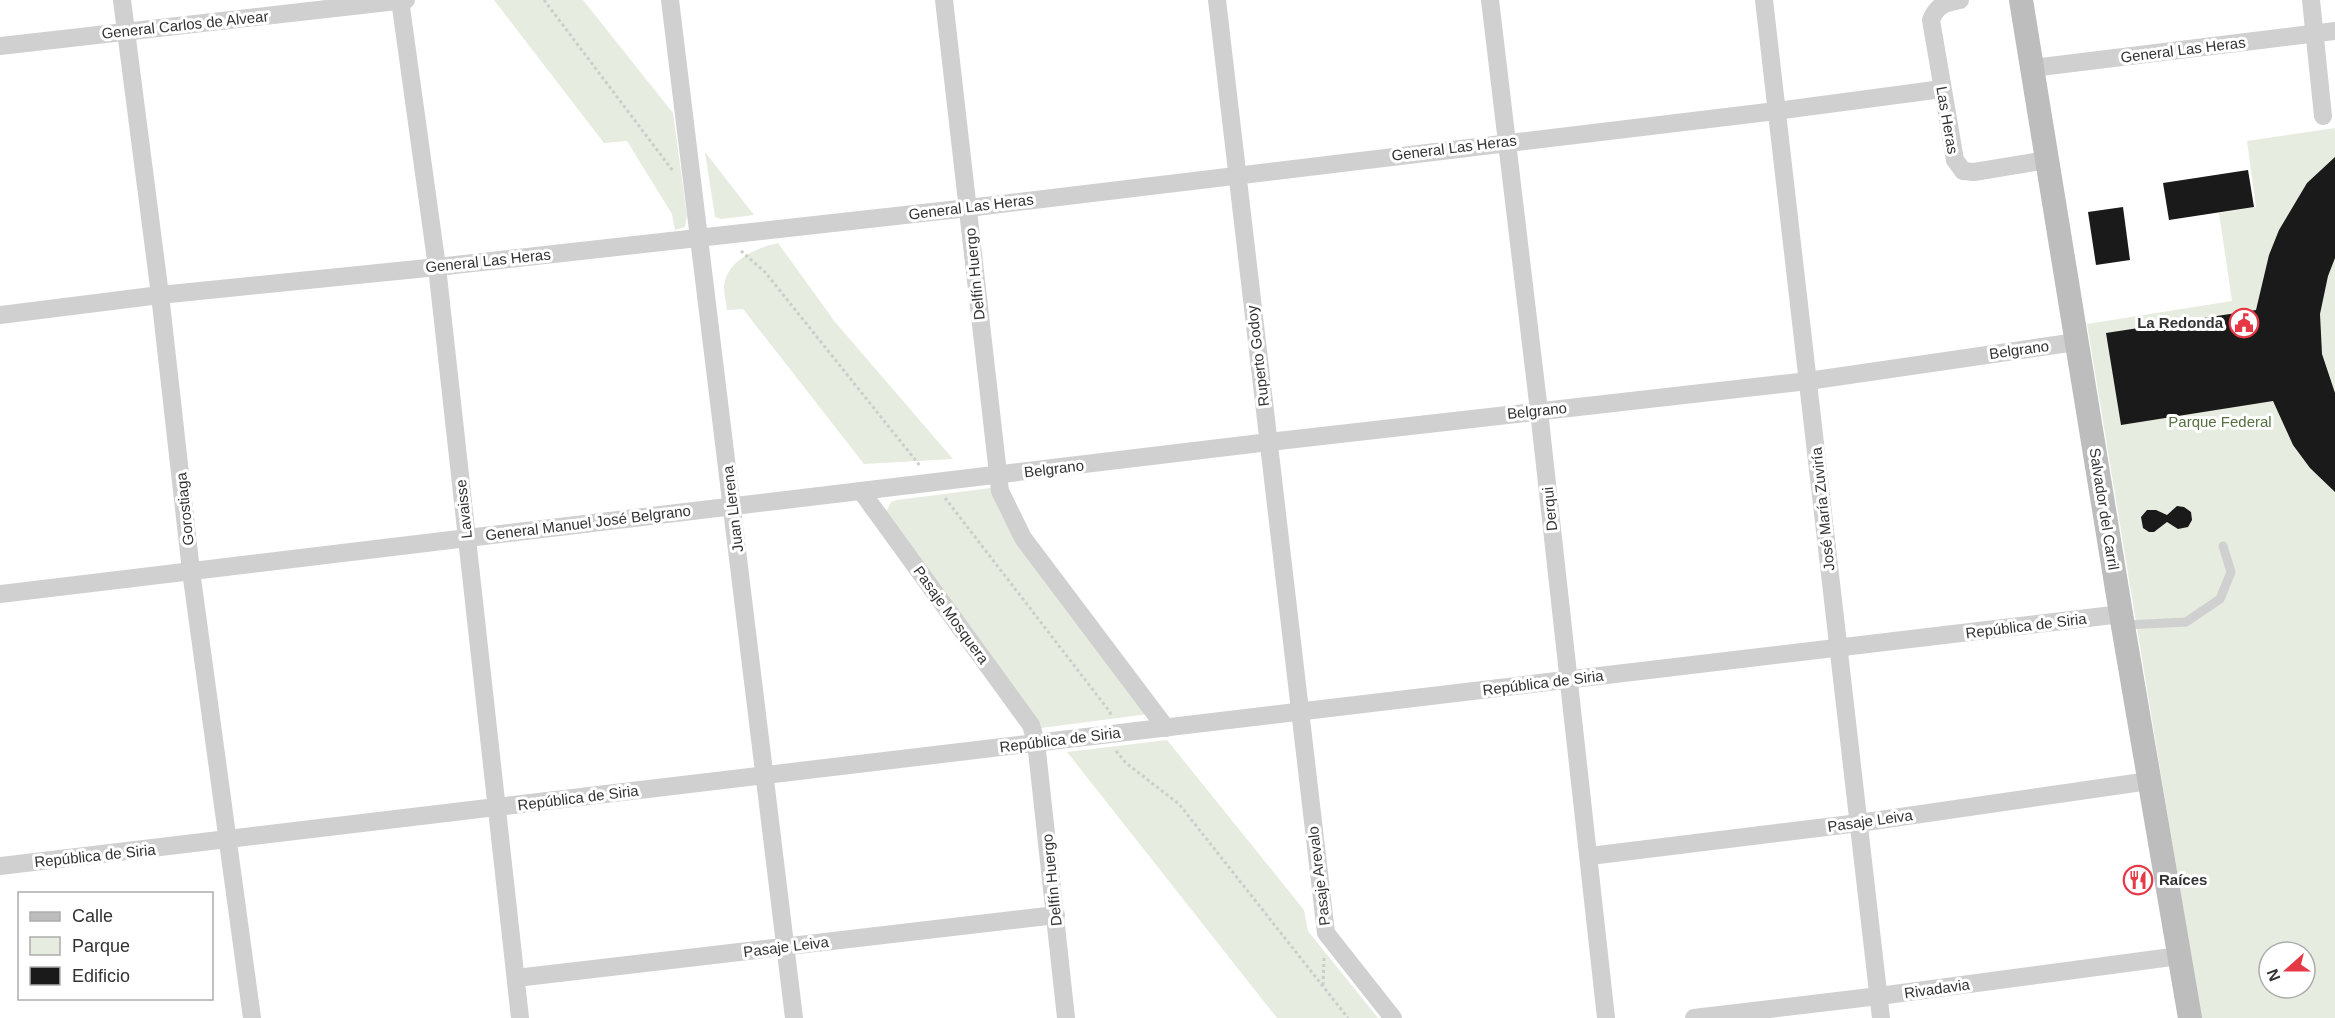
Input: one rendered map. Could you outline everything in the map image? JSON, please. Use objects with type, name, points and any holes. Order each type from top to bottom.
[{"type":"main road","name":"Salvador del Carril","points":[[2021,0],[2122,620],[2190,1018]]},
{"type":"street","name":"Gorostiaga","points":[[122,0],[160,295],[192,571],[252,1018]]},
{"type":"street","name":"Lavaisse","points":[[400,0],[436,267],[468,537],[520,1018]]},
{"type":"street","name":"General Carlos de Alvear","points":[[0,46],[406,0]]},
{"type":"street","name":"Juan Llerena","points":[[670,0],[794,1018]]},
{"type":"street","name":"Delfín Huergo","points":[[944,0],[997,476]]},
{"type":"street","name":"Ruperto Godoy","points":[[1217,0],[1300,712]]},
{"type":"street","name":"Derqui","points":[[1490,0],[1570,680],[1606,1018]]},
{"type":"street","name":"José María Zuviría","points":[[1764,0],[1881,1018]]},
{"type":"street","name":"Las Heras","points":[[1960,0],[1943,3],[1935,11],[1931,20],[1955,160],[1963,171],[1974,172],[2047,160]]},
{"type":"street","points":[[2311,0],[2323,116]]},
{"type":"street","name":"General Las Heras","points":[[2032,68],[2335,31]]},
{"type":"street","name":"General Las Heras","points":[[0,315],[160,295],[968,208],[1942,89]]},
{"type":"street","name":"Belgrano","points":[[997,476],[1269,442],[1808,381],[2076,342]]},
{"type":"street","points":[[997,476],[1000,491],[1023,538],[1166,728]]},
{"type":"street","name":"General Manuel José Belgrano","points":[[0,594],[733,505],[997,476]]},
{"type":"street","name":"Pasaje Mosquera","points":[[861,491],[1031,725],[1036,742]]},
{"type":"street","name":"República de Siria","points":[[0,867],[1838,648],[2122,620]]},
{"type":"street","name":"Pasaje Arevalo","points":[[1300,712],[1326,933],[1393,1018]]},
{"type":"street","name":"Delfín Huergo","points":[[1036,742],[1066,1018]]},
{"type":"street","name":"Pasaje Leiva","points":[[1590,856],[1859,823],[2150,781]]},
{"type":"street","name":"Pasaje Leiva","points":[[516,978],[1056,915]]},
{"type":"street","name":"Rivadavia","points":[[1694,1018],[2179,956]]},
{"type":"lane","points":[[2122,620],[2186,622],[2220,599],[2231,572],[2223,546]]},
{"type":"path","points":[[932,483],[1110,712],[1116,751],[1126,763],[1179,804],[1348,1018]]},
{"type":"green space","points":[[494,0],[583,0],[673,113],[687,216],[685,227],[675,230],[672,214],[627,141],[604,143]]},
{"type":"green space","name":"Parque Federal","points":[[2335,128],[2335,1018],[2201,1018],[2087,324],[2232,301],[2219,213],[2256,207],[2247,141]]},
{"type":"green space","points":[[705,152],[754,215],[721,219],[715,217]]},
{"type":"green space","points":[[778,243],[835,322],[953,459],[864,464],[743,309],[727,310],[724,286],[731,269],[752,252]]},
{"type":"green space","points":[[991,488],[1001,514],[1017,542],[1149,714],[1041,728],[886,512],[891,502],[897,500]]},
{"type":"green space","points":[[1167,740],[1304,910],[1308,931],[1378,1018],[1277,1018],[1067,752]]},
{"type":"building","name":"La Redonda","points":[[2335,157],[2335,258],[2328,276],[2320,314],[2322,354],[2335,393],[2335,492],[2310,468],[2293,445],[2273,401],[2121,425],[2106,333],[2256,310],[2269,255],[2279,230],[2307,183]]},
{"type":"building","points":[[2248,170],[2254,207],[2169,220],[2163,183]]},
{"type":"building","points":[[2123,207],[2130,260],[2096,265],[2088,212]]},
{"type":"building","points":[[2177,506],[2184,507],[2191,512],[2192,520],[2188,527],[2178,529],[2167,522],[2154,532],[2143,528],[2141,517],[2147,510],[2156,510],[2167,515]]},
{"type":"place","name":"La Redonda","points":[[2244,323]]},
{"type":"place","name":"Raíces","points":[[2138,880]]}]
